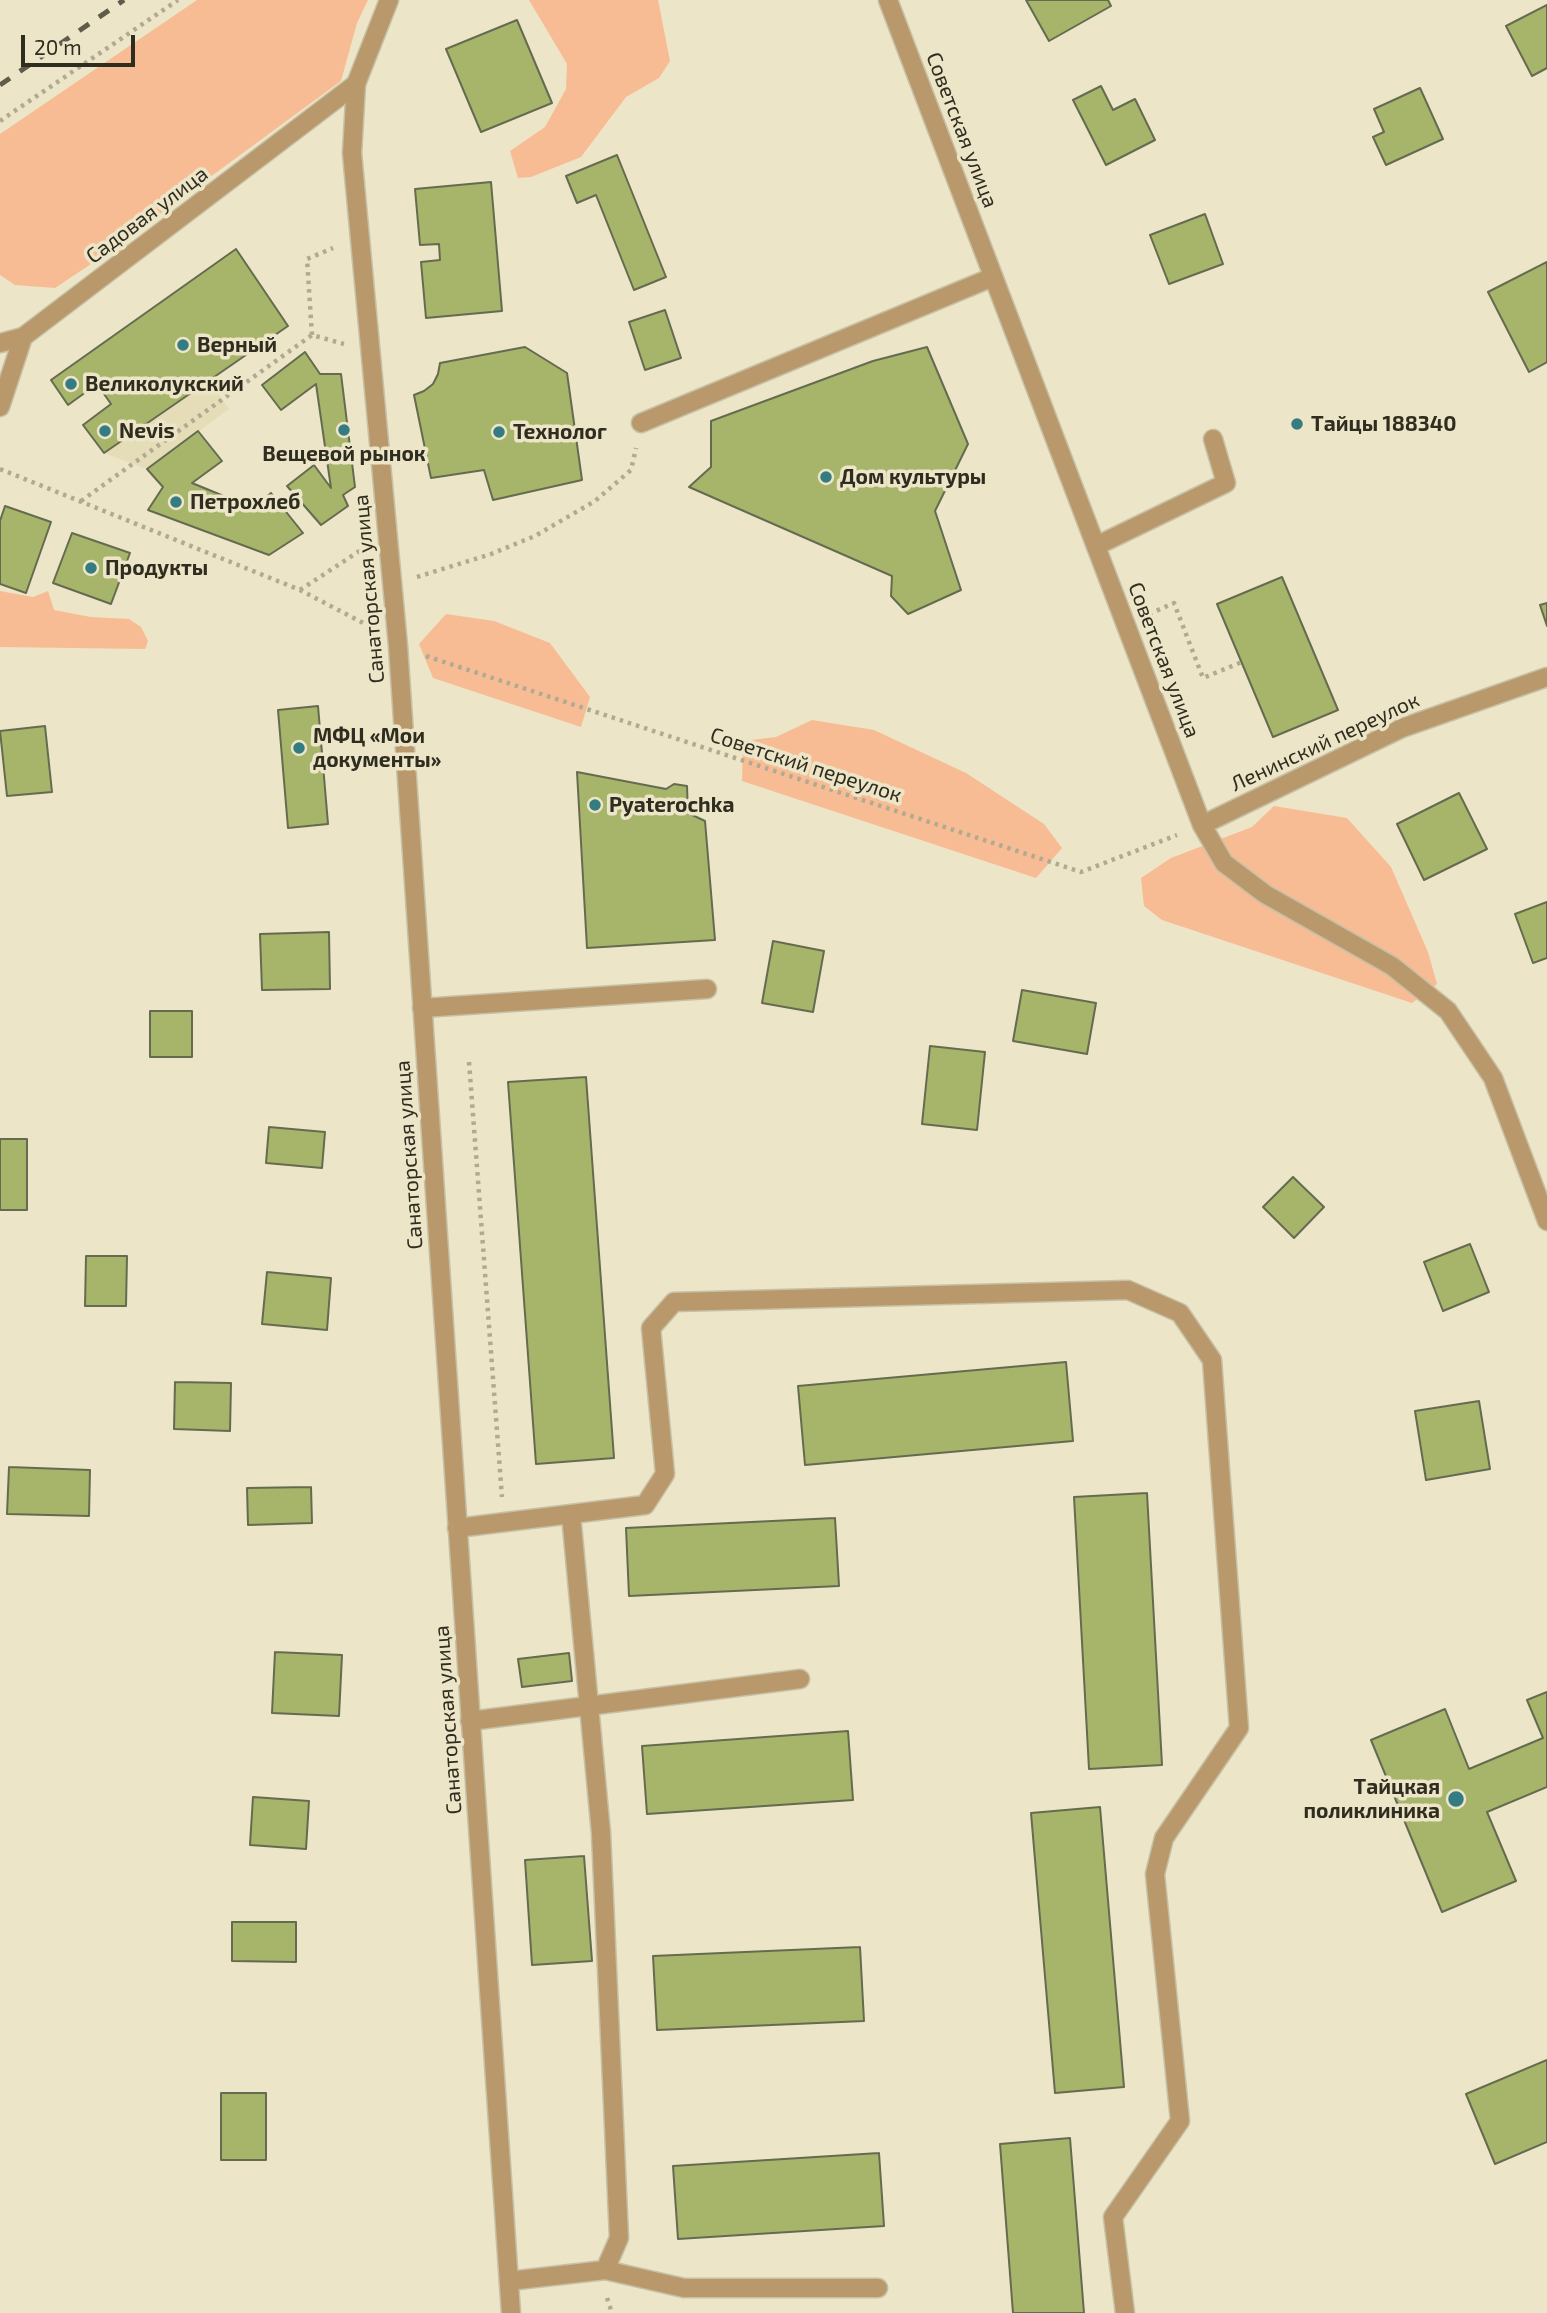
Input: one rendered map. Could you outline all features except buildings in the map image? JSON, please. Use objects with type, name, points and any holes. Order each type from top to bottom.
[{"type":"street","name":"Санаторская улица","points":[[389,0],[356,84],[352,153],[398,646],[511,2313]]},
{"type":"street","name":"Советская улица","points":[[888,0],[1202,825],[1224,863],[1265,894],[1392,966],[1448,1011],[1493,1079],[1547,1222]]},
{"type":"street","name":"Садовая улица","points":[[23,337],[356,84]]},
{"type":"street","points":[[642,422],[993,277]]},
{"type":"street","points":[[0,343],[23,337]]},
{"type":"street","points":[[0,407],[23,337]]},
{"type":"street","points":[[1096,546],[1226,483],[1213,439]]},
{"type":"street","name":"Ленинский переулок","points":[[1202,825],[1402,728],[1547,677]]},
{"type":"street","points":[[422,1007],[708,989]]},
{"type":"street","points":[[457,1528],[645,1505],[664,1474],[651,1328],[674,1302],[1128,1290],[1180,1313],[1212,1360],[1239,1728],[1164,1838],[1155,1874],[1180,2121],[1113,2217],[1125,2313]]},
{"type":"street","points":[[571,1515],[601,1833],[619,2210],[619,2238],[606,2270]]},
{"type":"street","points":[[470,1721],[800,1679]]},
{"type":"street","points":[[509,2281],[606,2270],[684,2288],[878,2288]]},
{"type":"path","points":[[0,121],[178,0]]},
{"type":"path","points":[[312,335],[307,260],[359,236]]},
{"type":"path","points":[[312,335],[369,350]]},
{"type":"path","points":[[81,502],[312,335]]},
{"type":"path","points":[[393,584],[491,554],[535,536],[595,502],[631,470],[642,422]]},
{"type":"path","name":"Советский переулок","points":[[0,469],[300,590],[369,626],[398,646],[1081,872],[1202,825]]},
{"type":"path","points":[[300,590],[388,532]]},
{"type":"path","points":[[1125,623],[1174,603],[1203,678],[1242,662]]},
{"type":"path","points":[[469,1062],[504,1522]]},
{"type":"shaded area","points":[[197,0],[368,0],[357,23],[341,81],[55,288],[15,285],[0,275],[0,134]]},
{"type":"shaded area","points":[[529,0],[658,0],[670,61],[659,78],[626,97],[581,157],[531,177],[518,178],[510,151],[545,127],[566,89],[567,64]]},
{"type":"shaded area","points":[[209,381],[229,409],[147,469],[104,453]]},
{"type":"shaded area","points":[[0,591],[33,597],[48,591],[54,610],[91,617],[129,619],[141,627],[148,641],[145,649],[0,647]]},
{"type":"shaded area","points":[[446,614],[494,621],[550,643],[590,697],[581,727],[433,678],[419,644]]},
{"type":"shaded area","points":[[812,720],[874,730],[966,773],[1044,824],[1062,848],[1036,878],[742,781],[743,741],[776,737]]},
{"type":"shaded area","points":[[1274,806],[1347,818],[1391,867],[1428,952],[1437,984],[1412,1003],[1162,920],[1144,906],[1141,878],[1171,858],[1252,827]]},
{"type":"railway","points":[[0,85],[124,0]]},
{"type":"place","name":"Верный","points":[[183,345]]},
{"type":"place","name":"Великолукский","points":[[71,384]]},
{"type":"place","name":"Тайцы 188340","points":[[1297,424]]},
{"type":"place","name":"Вещевой рынок","points":[[344,430]]},
{"type":"place","name":"Nevis","points":[[105,431]]},
{"type":"place","name":"Технолог","points":[[499,432]]},
{"type":"place","name":"Дом культуры","points":[[826,477]]},
{"type":"place","name":"Петрохлеб","points":[[176,502]]},
{"type":"place","name":"Продукты","points":[[91,568]]},
{"type":"place","name":"МФЦ «Мои документы»","points":[[299,748]]},
{"type":"place","name":"Pyaterochka","points":[[595,805]]},
{"type":"place","name":"Тайцкая поликлиника","points":[[1456,1799]]}]
